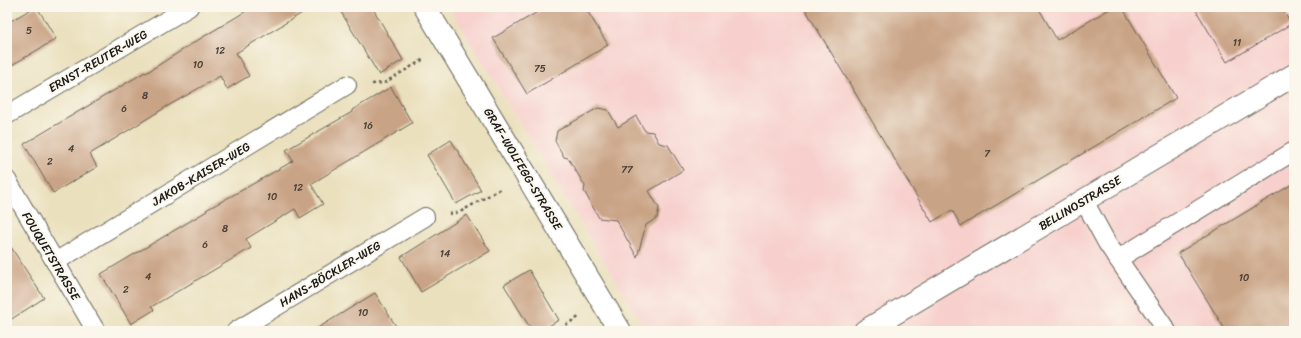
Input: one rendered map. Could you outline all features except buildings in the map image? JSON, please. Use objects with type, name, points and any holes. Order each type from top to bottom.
[{"type":"street","name":"GRAF-WOLFEGG-STRASSE","points":[[425,7],[620,331]]},
{"type":"street","name":"BELLINOSTRASSE","points":[[865,331],[1294,75]]},
{"type":"lane","name":"ERNST-REUTER-WEG","points":[[7,115],[189,7]]},
{"type":"lane","name":"JAKOB-KAISER-WEG","points":[[54,262],[347,85]]},
{"type":"lane","points":[[1118,259],[1294,151]]},
{"type":"lane","name":"FOUQUETSTRASSE","points":[[7,180],[96,331]]},
{"type":"lane","points":[[1084,201],[1107,243],[1167,331]]},
{"type":"lane","name":"HANS-BÖCKLER-WEG","points":[[236,331],[425,217]]},
{"type":"path","points":[[347,85],[384,83],[448,45]]},
{"type":"path","points":[[425,217],[460,212],[526,174]]},
{"type":"shaded area","points":[[449,7],[1294,7],[1294,331],[647,331]]}]
